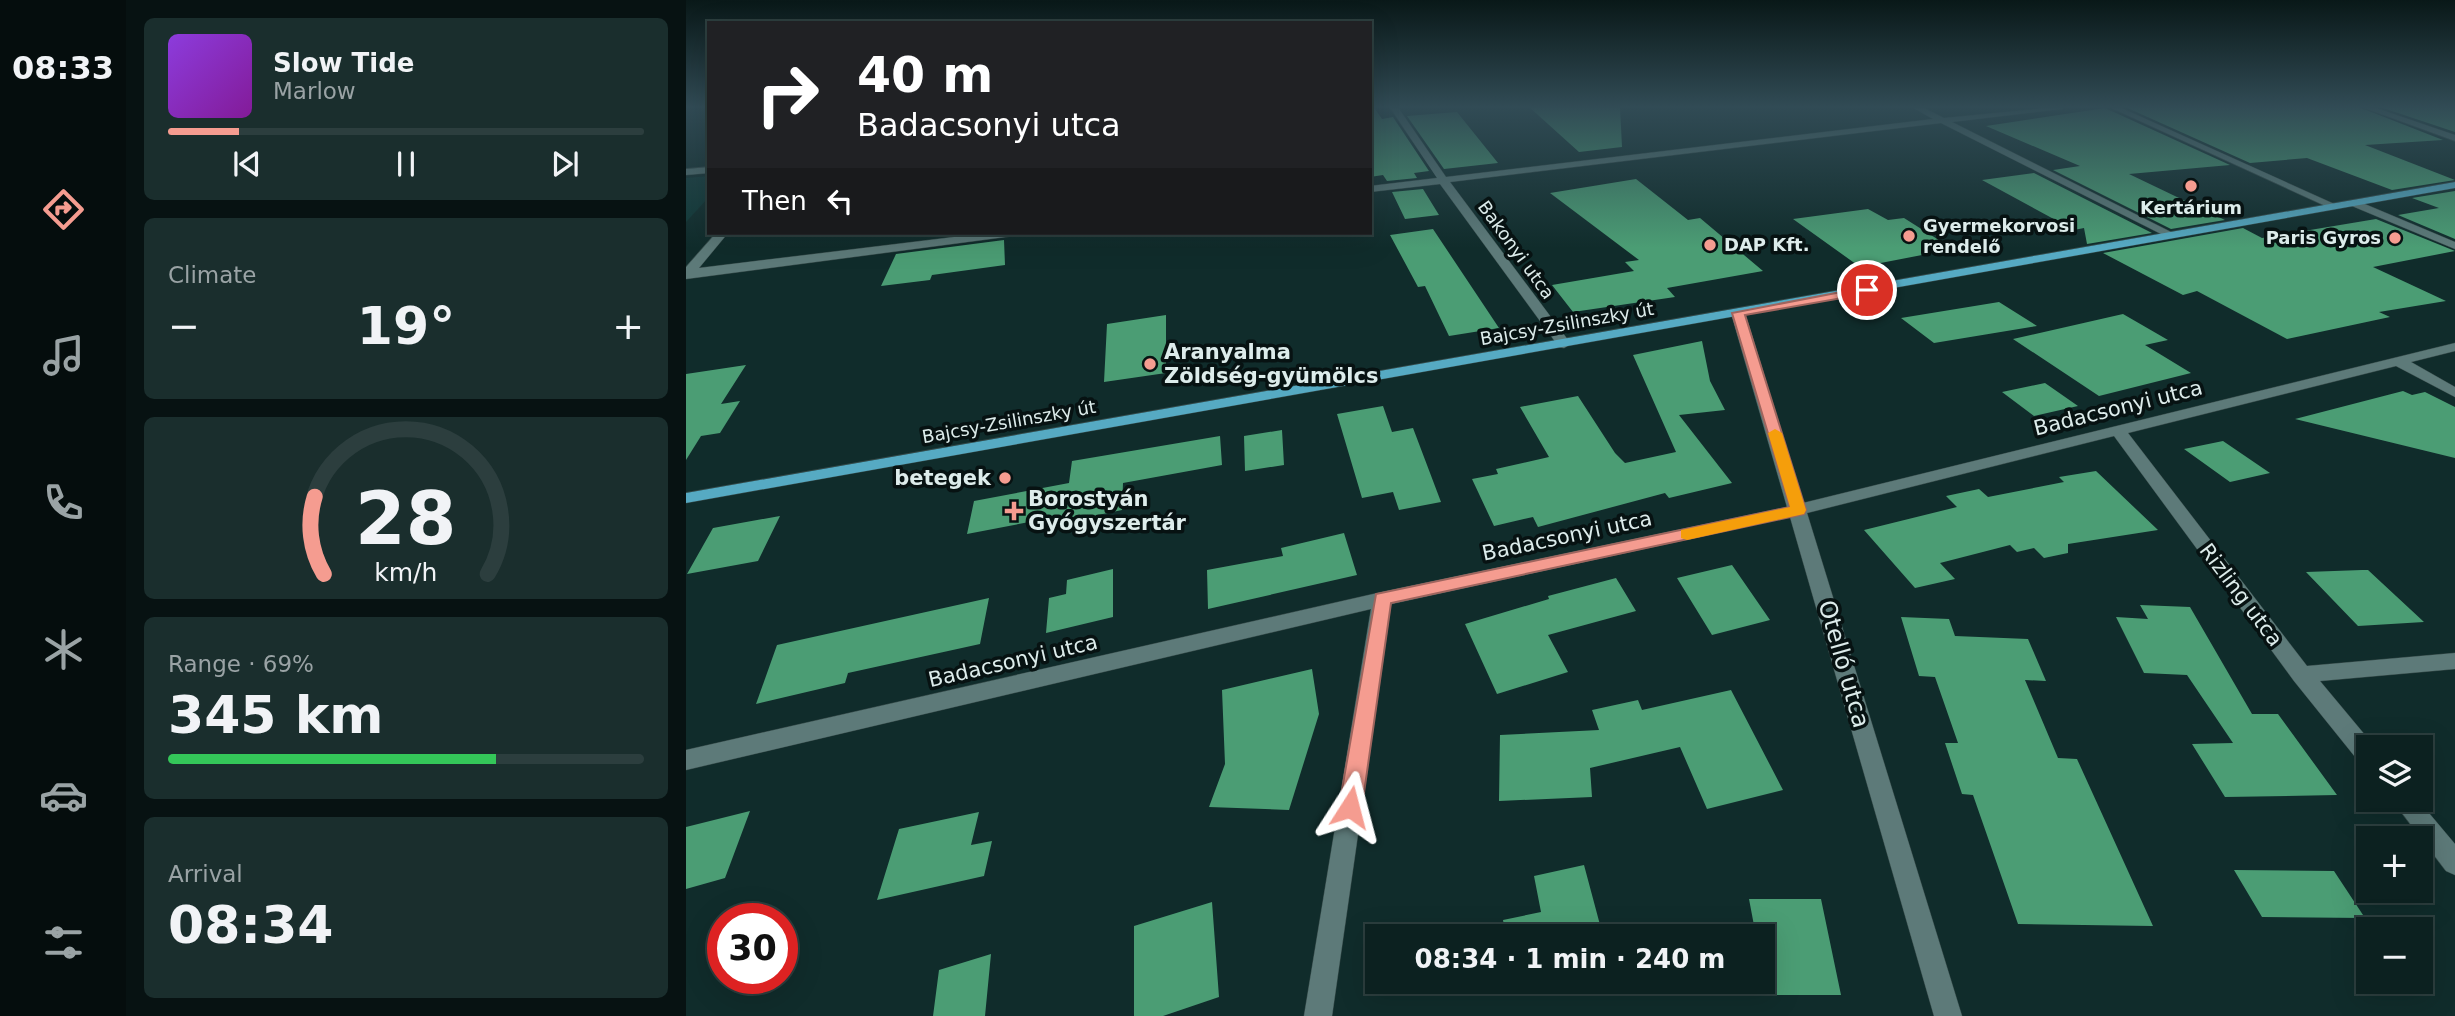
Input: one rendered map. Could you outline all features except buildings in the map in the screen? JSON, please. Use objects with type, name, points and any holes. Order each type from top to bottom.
[{"type":"main road","name":"Bajcsy-Zsilinszky út","points":[[686,498],[2455,185]]},
{"type":"street","name":"Bakonyi utca","points":[[1425,153],[1564,344]]},
{"type":"street","points":[[1372,189],[1660,153]]},
{"type":"street","points":[[2009,153],[2173,236]]},
{"type":"street","points":[[2217,153],[2336,207]]},
{"type":"street","points":[[686,172],[707,170]]},
{"type":"street","points":[[2356,204],[2455,246]]},
{"type":"street","points":[[687,274],[720,235]]},
{"type":"street","points":[[687,274],[997,235]]},
{"type":"street","name":"Otelló utca","points":[[1738,313],[1948,1016]]},
{"type":"street","name":"Badacsonyi utca","points":[[686,760],[1382,599],[1798,510],[2455,347]]},
{"type":"street","points":[[2400,362],[2455,393]]},
{"type":"street","name":"Rizling utca","points":[[2118,431],[2302,675],[2356,741]]},
{"type":"street","points":[[1318,1016],[1382,599]]},
{"type":"street","points":[[2302,675],[2455,662]]},
{"type":"street","points":[[2414,812],[2455,863]]},
{"type":"shaded area","points":[[707,176],[707,199],[686,222],[686,178]]},
{"type":"slow traffic","points":[[1687,534],[1798,510],[1775,433]]},
{"type":"place","name":"Kertárium","points":[[2191,186]]},
{"type":"place","name":"Gyermekorvosi rendelő","points":[[1909,236]]},
{"type":"place","name":"Paris Gyros","points":[[2395,238]]},
{"type":"place","name":"DAP Kft.","points":[[1710,245]]},
{"type":"place","name":"Aranyalma Zöldség-gyümölcs","points":[[1150,364]]},
{"type":"place","name":"betegek","points":[[1005,478]]},
{"type":"place","name":"Borostyán Gyógyszertár","points":[[1014,511]]},
{"type":"route","points":[[1350,807],[1382,599],[1798,510],[1738,313],[1867,290]]}]
